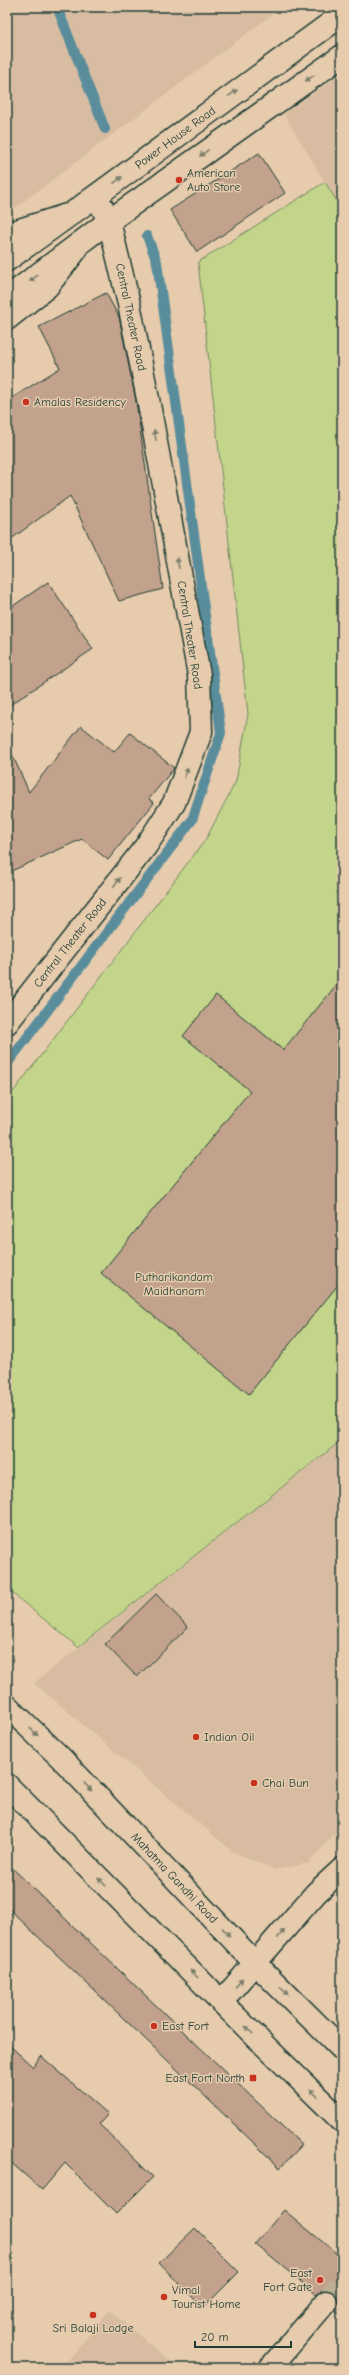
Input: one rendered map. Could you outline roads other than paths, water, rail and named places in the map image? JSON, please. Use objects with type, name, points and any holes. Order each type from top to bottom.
[{"type":"main road","name":"Power House Road","points":[[7,260],[97,197],[180,132],[342,15]]},
{"type":"main road","points":[[7,298],[109,220],[342,56]]},
{"type":"main road","name":"Central Theater Road","points":[[7,1023],[146,846],[174,803],[201,732],[198,675],[147,391],[129,304],[109,220],[97,197]]},
{"type":"main road","points":[[7,234],[73,213]]},
{"type":"main road","points":[[7,319],[47,287],[86,238]]},
{"type":"main road","name":"Mahatma Gandhi Road","points":[[7,1706],[62,1758],[256,1964],[342,2049]]},
{"type":"main road","points":[[7,1785],[221,2002],[342,2121]]},
{"type":"main road","points":[[221,2002],[256,1964],[316,1893],[342,1869]]},
{"type":"main road","points":[[270,2368],[326,2302]]},
{"type":"waterway","points":[[57,7],[105,129]]},
{"type":"waterway","points":[[7,1064],[192,820],[221,733],[157,262],[147,236]]},
{"type":"tunnel","points":[[326,2302],[342,2283]]},
{"type":"place","name":"American Auto Store","points":[[179,180]]},
{"type":"place","name":"Amalas Residency","points":[[26,402]]},
{"type":"place","name":"Indian Oil","points":[[196,1737]]},
{"type":"place","name":"Chai Bun","points":[[254,1783]]},
{"type":"place","name":"East Fort","points":[[154,2026]]},
{"type":"place","name":"East Fort North","points":[[253,2078]]},
{"type":"place","name":"East Fort Gate","points":[[320,2280]]},
{"type":"place","name":"Vimal Tourist Home","points":[[164,2297]]},
{"type":"place","name":"Sri Balaji Lodge","points":[[93,2315]]},
{"type":"park label","name":"Putharikandam Maidhanam","points":[[174,1284]]}]
